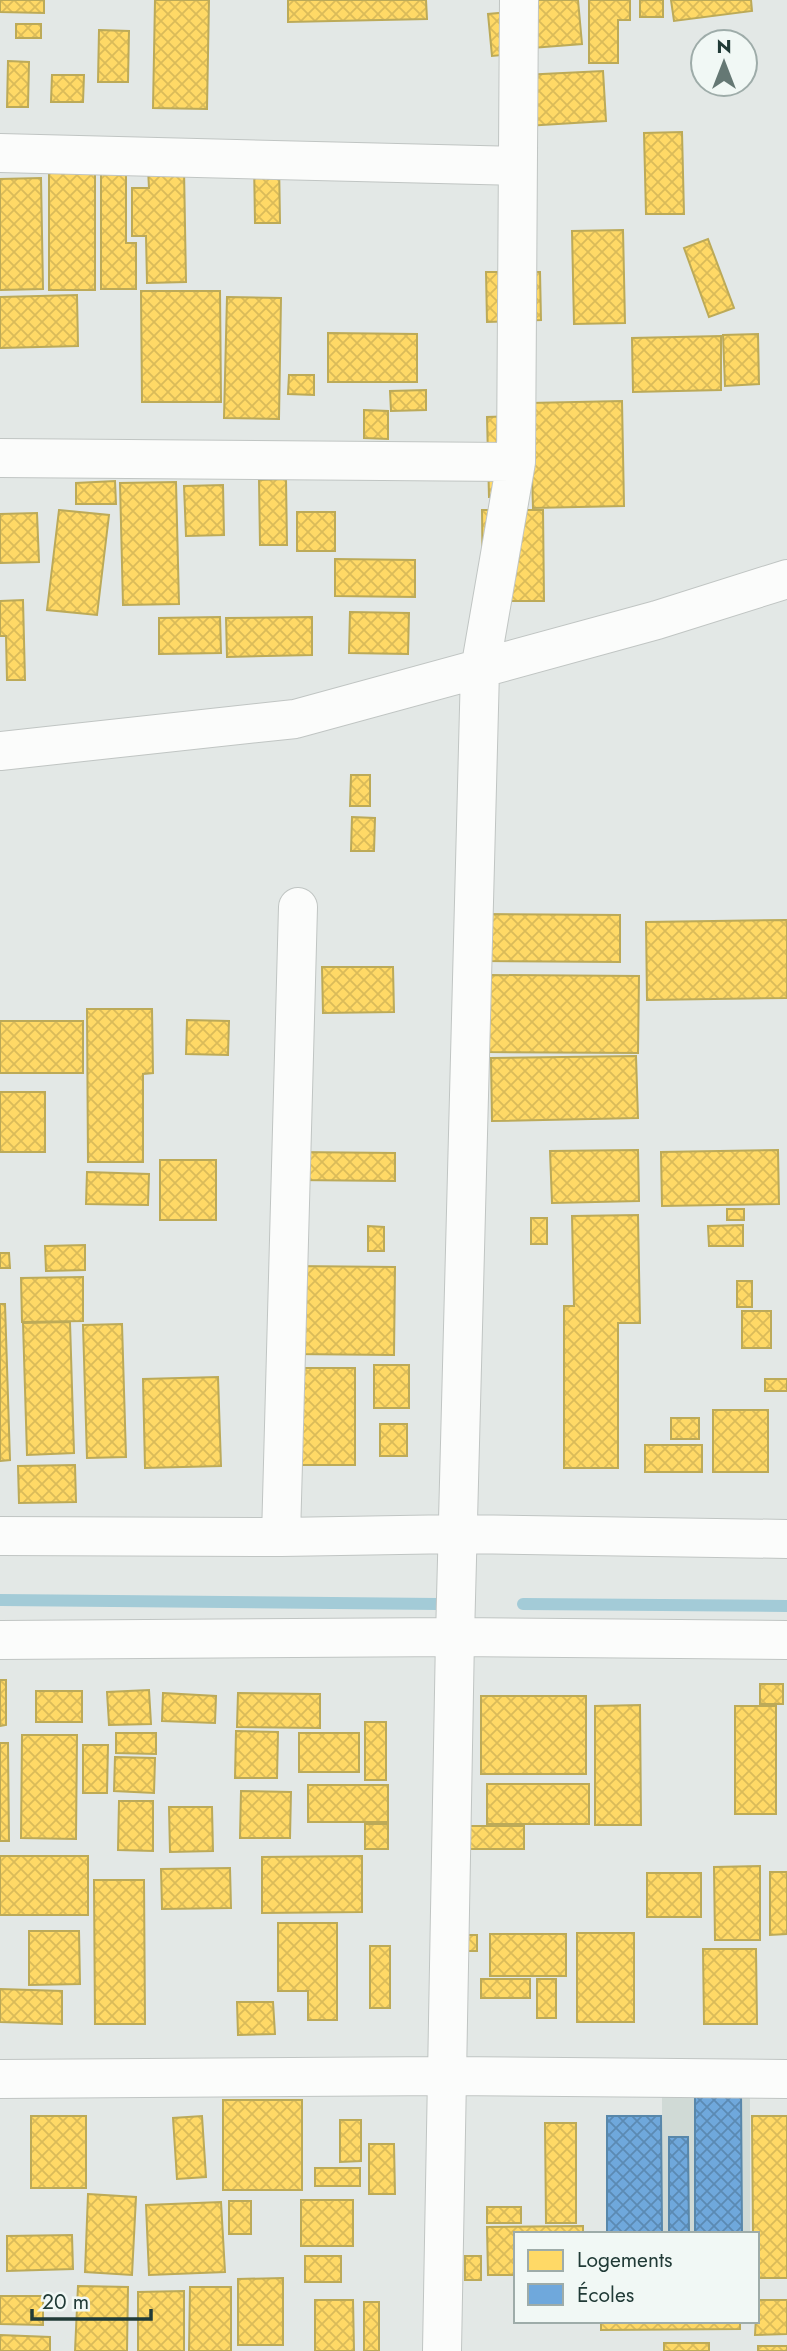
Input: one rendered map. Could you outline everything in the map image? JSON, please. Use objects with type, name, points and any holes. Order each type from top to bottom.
[{"type":"street","points":[[442,2351],[446,2076],[480,670],[516,462],[519,0]]},
{"type":"street","points":[[0,153],[517,166]]},
{"type":"street","points":[[0,458],[516,462]]},
{"type":"street","points":[[0,751],[295,719],[657,620],[787,579]]},
{"type":"street","points":[[281,1537],[298,907]]},
{"type":"street","points":[[0,1536],[281,1537],[459,1534],[787,1539]]},
{"type":"street","points":[[0,1640],[456,1637],[787,1640]]},
{"type":"street","points":[[0,2079],[446,2076],[787,2079]]},
{"type":"shaded area","points":[[662,2084],[750,2084],[750,2232],[662,2232]]},
{"type":"building: Logements","points":[[0,0],[44,0],[44,13],[0,12]]},
{"type":"building: Logements","points":[[155,0],[209,0],[207,109],[153,108]]},
{"type":"building: Logements","points":[[288,0],[426,0],[427,19],[288,22]]},
{"type":"building: Logements","points":[[527,0],[578,0],[582,44],[532,48]]},
{"type":"building: Logements","points":[[589,0],[630,0],[630,20],[618,20],[618,63],[589,63]]},
{"type":"building: Logements","points":[[640,0],[663,0],[663,17],[640,17]]},
{"type":"building: Logements","points":[[671,0],[751,0],[752,11],[674,21]]},
{"type":"building: Logements","points":[[521,11],[525,53],[492,56],[488,14]]},
{"type":"building: Logements","points":[[16,24],[41,24],[41,38],[16,38]]},
{"type":"building: Logements","points":[[99,30],[129,31],[128,82],[98,82]]},
{"type":"building: Logements","points":[[8,61],[29,62],[28,107],[7,107]]},
{"type":"building: Logements","points":[[603,71],[606,121],[526,126],[523,75]]},
{"type":"building: Logements","points":[[52,75],[84,75],[83,102],[51,102]]},
{"type":"building: Logements","points":[[682,132],[684,214],[646,214],[644,133]]},
{"type":"building: Logements","points":[[254,162],[279,162],[280,223],[255,223]]},
{"type":"building: Logements","points":[[49,169],[95,169],[95,290],[49,290]]},
{"type":"building: Logements","points":[[148,169],[184,169],[186,282],[147,283],[146,236],[132,236],[132,188],[149,188]]},
{"type":"building: Logements","points":[[101,171],[126,171],[126,243],[136,243],[136,289],[101,289]]},
{"type":"building: Logements","points":[[41,178],[43,289],[0,290],[0,179]]},
{"type":"building: Logements","points":[[623,230],[625,323],[574,324],[572,231]]},
{"type":"building: Logements","points":[[708,239],[734,308],[709,317],[684,248]]},
{"type":"building: Logements","points":[[486,272],[540,272],[541,320],[487,322]]},
{"type":"building: Logements","points":[[141,291],[220,291],[221,402],[142,402]]},
{"type":"building: Logements","points":[[77,295],[78,346],[0,348],[0,297]]},
{"type":"building: Logements","points":[[227,297],[281,298],[279,419],[224,418]]},
{"type":"building: Logements","points":[[328,333],[417,334],[417,382],[328,382]]},
{"type":"building: Logements","points":[[758,334],[759,384],[725,386],[723,335]]},
{"type":"building: Logements","points":[[721,336],[721,390],[633,392],[632,338]]},
{"type":"building: Logements","points":[[289,375],[314,375],[314,395],[288,394]]},
{"type":"building: Logements","points":[[426,390],[426,410],[391,411],[390,391]]},
{"type":"building: Logements","points":[[622,401],[624,506],[533,508],[532,475],[499,497],[489,497],[487,417],[518,416],[529,403]]},
{"type":"building: Logements","points":[[364,410],[388,411],[388,439],[364,438]]},
{"type":"building: Logements","points":[[286,479],[287,545],[260,545],[259,480]]},
{"type":"building: Logements","points":[[115,481],[116,504],[76,504],[76,483]]},
{"type":"building: Logements","points":[[176,482],[179,604],[123,605],[120,483]]},
{"type":"building: Logements","points":[[223,485],[224,535],[186,536],[184,486]]},
{"type":"building: Logements","points":[[59,510],[109,515],[97,615],[47,610]]},
{"type":"building: Logements","points":[[482,510],[543,510],[544,601],[483,601]]},
{"type":"building: Logements","points":[[297,512],[335,512],[335,551],[297,551]]},
{"type":"building: Logements","points":[[37,513],[39,562],[0,563],[0,514]]},
{"type":"building: Logements","points":[[335,559],[415,560],[415,597],[335,596]]},
{"type":"building: Logements","points":[[23,600],[25,680],[7,680],[6,636],[0,636],[0,601]]},
{"type":"building: Logements","points":[[350,612],[409,613],[408,654],[349,653]]},
{"type":"building: Logements","points":[[220,617],[221,653],[159,654],[159,618]]},
{"type":"building: Logements","points":[[312,617],[312,655],[227,657],[226,618]]},
{"type":"building: Logements","points":[[351,775],[370,775],[370,806],[350,806]]},
{"type":"building: Logements","points":[[352,817],[375,818],[374,851],[351,851]]},
{"type":"building: Logements","points":[[485,914],[620,915],[620,962],[485,961]]},
{"type":"building: Logements","points":[[787,920],[787,998],[647,1000],[646,922]]},
{"type":"building: Logements","points":[[322,967],[393,967],[394,1012],[323,1013]]},
{"type":"building: Logements","points":[[490,975],[639,976],[638,1053],[488,1052]]},
{"type":"building: Logements","points":[[87,1009],[152,1009],[153,1073],[143,1074],[143,1162],[88,1162]]},
{"type":"building: Logements","points":[[187,1020],[229,1021],[228,1055],[186,1054]]},
{"type":"building: Logements","points":[[0,1021],[83,1021],[83,1073],[0,1073]]},
{"type":"building: Logements","points":[[636,1056],[638,1118],[492,1121],[491,1058]]},
{"type":"building: Logements","points":[[0,1092],[45,1092],[45,1152],[0,1152]]},
{"type":"building: Logements","points":[[638,1150],[639,1201],[552,1203],[550,1151]]},
{"type":"building: Logements","points":[[778,1150],[779,1204],[662,1206],[661,1152]]},
{"type":"building: Logements","points":[[296,1152],[395,1153],[395,1181],[296,1180]]},
{"type":"building: Logements","points":[[160,1160],[216,1160],[216,1220],[160,1220]]},
{"type":"building: Logements","points":[[87,1172],[149,1174],[148,1205],[86,1204]]},
{"type":"building: Logements","points":[[727,1209],[744,1209],[744,1220],[727,1220]]},
{"type":"building: Logements","points":[[638,1215],[640,1323],[618,1323],[618,1468],[564,1468],[564,1306],[574,1306],[572,1216]]},
{"type":"building: Logements","points":[[531,1218],[547,1218],[547,1244],[531,1244]]},
{"type":"building: Logements","points":[[743,1225],[743,1246],[709,1246],[708,1226]]},
{"type":"building: Logements","points":[[368,1226],[384,1227],[384,1251],[368,1251]]},
{"type":"building: Logements","points":[[85,1245],[85,1270],[46,1271],[45,1246]]},
{"type":"building: Logements","points":[[0,1253],[9,1253],[10,1268],[0,1268]]},
{"type":"building: Logements","points":[[293,1266],[395,1267],[394,1355],[292,1354]]},
{"type":"building: Logements","points":[[83,1277],[83,1321],[22,1322],[21,1278]]},
{"type":"building: Logements","points":[[737,1281],[752,1281],[752,1307],[737,1307]]},
{"type":"building: Logements","points":[[0,1304],[5,1304],[10,1460],[0,1461]]},
{"type":"building: Logements","points":[[742,1311],[771,1311],[771,1348],[742,1348]]},
{"type":"building: Logements","points":[[70,1322],[74,1453],[27,1455],[23,1323]]},
{"type":"building: Logements","points":[[122,1324],[126,1457],[87,1458],[83,1325]]},
{"type":"building: Logements","points":[[374,1365],[409,1365],[409,1408],[374,1408]]},
{"type":"building: Logements","points":[[297,1368],[355,1368],[355,1465],[297,1465]]},
{"type":"building: Logements","points":[[218,1377],[221,1466],[145,1468],[143,1379]]},
{"type":"building: Logements","points":[[765,1379],[787,1379],[787,1391],[765,1391]]},
{"type":"building: Logements","points":[[713,1410],[768,1410],[768,1472],[713,1472]]},
{"type":"building: Logements","points":[[671,1418],[699,1418],[699,1439],[671,1439]]},
{"type":"building: Logements","points":[[380,1424],[407,1424],[407,1456],[380,1456]]},
{"type":"building: Logements","points":[[645,1445],[702,1445],[702,1472],[645,1472]]},
{"type":"building: Logements","points":[[75,1465],[76,1502],[19,1503],[18,1466]]},
{"type":"building: Logements","points":[[0,1680],[6,1680],[6,1725],[0,1726]]},
{"type":"building: Logements","points":[[760,1684],[783,1684],[783,1704],[760,1704]]},
{"type":"building: Logements","points":[[149,1690],[151,1724],[109,1725],[107,1692]]},
{"type":"building: Logements","points":[[36,1691],[82,1691],[82,1722],[36,1722]]},
{"type":"building: Logements","points":[[163,1693],[216,1696],[215,1723],[162,1721]]},
{"type":"building: Logements","points":[[238,1693],[320,1694],[320,1728],[237,1727]]},
{"type":"building: Logements","points":[[481,1696],[586,1696],[586,1774],[481,1774]]},
{"type":"building: Logements","points":[[640,1705],[641,1825],[595,1825],[595,1706]]},
{"type":"building: Logements","points":[[735,1706],[776,1706],[776,1814],[735,1814]]},
{"type":"building: Logements","points":[[365,1722],[386,1722],[386,1780],[365,1780]]},
{"type":"building: Logements","points":[[236,1731],[278,1732],[277,1778],[235,1778]]},
{"type":"building: Logements","points":[[116,1733],[156,1733],[156,1754],[116,1753]]},
{"type":"building: Logements","points":[[299,1733],[359,1733],[359,1772],[299,1772]]},
{"type":"building: Logements","points":[[22,1735],[77,1735],[76,1839],[21,1838]]},
{"type":"building: Logements","points":[[0,1743],[8,1743],[9,1841],[0,1841]]},
{"type":"building: Logements","points":[[83,1745],[108,1745],[107,1793],[83,1793]]},
{"type":"building: Logements","points":[[115,1757],[155,1758],[154,1793],[114,1791]]},
{"type":"building: Logements","points":[[487,1784],[589,1784],[589,1824],[487,1824]]},
{"type":"building: Logements","points":[[308,1785],[388,1785],[388,1822],[308,1822]]},
{"type":"building: Logements","points":[[241,1791],[291,1792],[290,1838],[240,1838]]},
{"type":"building: Logements","points":[[119,1801],[153,1801],[153,1851],[118,1850]]},
{"type":"building: Logements","points":[[169,1807],[212,1807],[213,1851],[170,1852]]},
{"type":"building: Logements","points":[[365,1824],[388,1824],[388,1849],[365,1849]]},
{"type":"building: Logements","points":[[467,1826],[524,1826],[524,1849],[467,1849]]},
{"type":"building: Logements","points":[[0,1856],[88,1856],[88,1915],[0,1915]]},
{"type":"building: Logements","points":[[362,1856],[362,1912],[262,1913],[262,1857]]},
{"type":"building: Logements","points":[[760,1866],[760,1940],[715,1940],[714,1867]]},
{"type":"building: Logements","points":[[230,1868],[231,1908],[162,1909],[161,1869]]},
{"type":"building: Logements","points":[[770,1872],[787,1872],[787,1934],[770,1935]]},
{"type":"building: Logements","points":[[647,1873],[701,1873],[701,1917],[647,1917]]},
{"type":"building: Logements","points":[[94,1880],[144,1880],[145,2024],[95,2024]]},
{"type":"building: Logements","points":[[278,1923],[337,1923],[337,2020],[308,2020],[308,1991],[278,1991]]},
{"type":"building: Logements","points":[[29,1931],[79,1931],[80,1984],[29,1985]]},
{"type":"building: Logements","points":[[577,1933],[634,1933],[634,2022],[577,2022]]},
{"type":"building: Logements","points":[[490,1934],[566,1934],[566,1976],[490,1976]]},
{"type":"building: Logements","points":[[463,1935],[477,1935],[477,1951],[463,1951]]},
{"type":"building: Logements","points":[[370,1946],[390,1946],[390,2008],[370,2008]]},
{"type":"building: Logements","points":[[703,1949],[756,1949],[757,2024],[704,2024]]},
{"type":"building: Logements","points":[[481,1979],[530,1979],[530,1998],[481,1998]]},
{"type":"building: Logements","points":[[537,1979],[556,1979],[556,2018],[537,2018]]},
{"type":"building: Logements","points":[[0,1989],[62,1991],[62,2024],[0,2022]]},
{"type":"building: Logements","points":[[237,2002],[273,2002],[275,2034],[238,2035]]},
{"type":"building: Logements","points":[[223,2100],[302,2100],[302,2190],[223,2190]]},
{"type":"building: Logements","points":[[31,2116],[86,2116],[86,2188],[31,2188]]},
{"type":"building: Logements","points":[[202,2116],[206,2177],[177,2179],[173,2118]]},
{"type":"building: Logements","points":[[752,2116],[787,2116],[787,2278],[759,2278],[759,2232],[753,2232]]},
{"type":"building: Logements","points":[[340,2120],[361,2120],[361,2161],[340,2162]]},
{"type":"building: Logements","points":[[545,2123],[576,2123],[576,2223],[546,2223]]},
{"type":"building: Logements","points":[[369,2144],[394,2144],[395,2194],[369,2194]]},
{"type":"building: Logements","points":[[315,2168],[360,2168],[360,2186],[315,2186]]},
{"type":"building: Logements","points":[[88,2194],[136,2197],[132,2275],[85,2272]]},
{"type":"building: Logements","points":[[301,2200],[353,2200],[353,2246],[301,2246]]},
{"type":"building: Logements","points":[[229,2201],[251,2201],[251,2234],[229,2234]]},
{"type":"building: Logements","points":[[221,2202],[225,2272],[149,2275],[146,2205]]},
{"type":"building: Logements","points":[[487,2207],[521,2207],[521,2223],[487,2223]]},
{"type":"building: Logements","points":[[583,2226],[583,2232],[514,2232],[514,2275],[488,2275],[487,2227]]},
{"type":"building: Logements","points":[[72,2235],[73,2269],[7,2271],[7,2236]]},
{"type":"building: Logements","points":[[305,2256],[341,2256],[341,2282],[305,2282]]},
{"type":"building: Logements","points":[[465,2256],[481,2256],[481,2280],[465,2280]]},
{"type":"building: Logements","points":[[283,2278],[283,2345],[238,2345],[238,2279]]},
{"type":"building: Logements","points":[[78,2286],[128,2287],[127,2351],[75,2351]]},
{"type":"building: Logements","points":[[190,2287],[231,2287],[231,2351],[189,2351]]},
{"type":"building: Logements","points":[[184,2291],[184,2351],[138,2351],[138,2292]]},
{"type":"building: Logements","points":[[0,2296],[43,2296],[43,2325],[0,2324]]},
{"type":"building: Logements","points":[[315,2300],[353,2300],[354,2351],[315,2351]]},
{"type":"building: Logements","points":[[759,2300],[787,2300],[787,2334],[755,2335],[756,2323],[759,2323]]},
{"type":"building: Logements","points":[[364,2302],[379,2302],[379,2351],[364,2351]]},
{"type":"building: Logements","points":[[601,2323],[740,2323],[740,2329],[601,2330]]},
{"type":"building: Logements","points":[[0,2335],[50,2337],[50,2351],[0,2351]]},
{"type":"building: Logements","points":[[664,2343],[709,2343],[709,2351],[664,2351]]},
{"type":"building: Logements","points":[[758,2346],[787,2346],[787,2351],[758,2351]]},
{"type":"building: Écoles","points":[[695,2089],[741,2089],[742,2232],[695,2232]]},
{"type":"building: Écoles","points":[[607,2116],[661,2116],[662,2232],[607,2232]]},
{"type":"building: Écoles","points":[[669,2137],[688,2137],[689,2232],[669,2232]]},
{"type":"waterway","points":[[0,1600],[438,1604]]},
{"type":"waterway","points":[[523,1604],[787,1606]]}]
